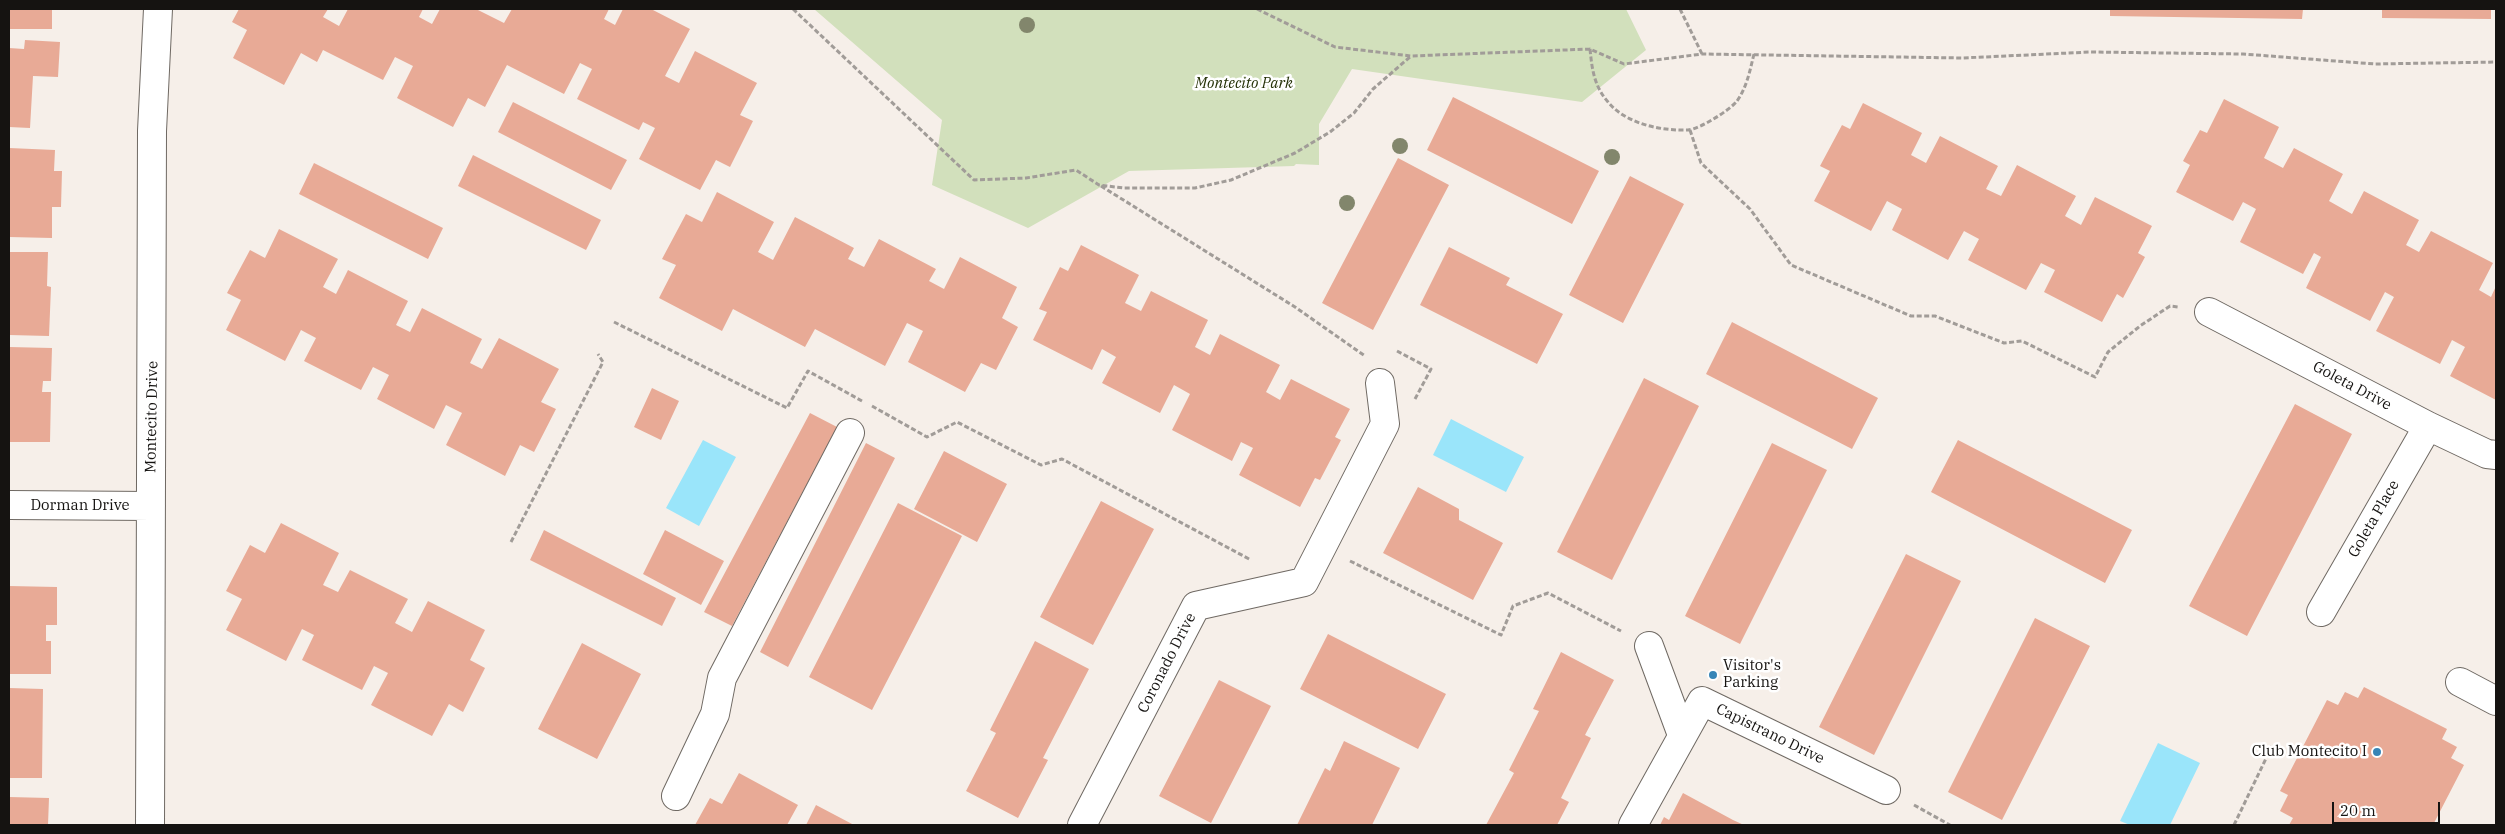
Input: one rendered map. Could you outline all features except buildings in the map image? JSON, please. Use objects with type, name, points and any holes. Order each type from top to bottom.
[{"type":"street","name":"Montecito Drive","points":[[150,825],[152,131],[158,9]]},
{"type":"street","name":"Goleta Drive","points":[[2209,312],[2428,426],[2487,454],[2496,455]]},
{"type":"street","name":"Coronado Drive","points":[[1082,825],[1196,606],[1304,582],[1385,424],[1380,383]]},
{"type":"street","name":"Goleta Place","points":[[2321,612],[2428,426]]},
{"type":"street","points":[[676,796],[715,714],[722,678],[850,433]]},
{"type":"street","name":"Dorman Drive","points":[[9,505],[151,506]]},
{"type":"street","points":[[1649,646],[1682,735]]},
{"type":"street","points":[[2460,682],[2496,701]]},
{"type":"street","name":"Capistrano Drive","points":[[1633,825],[1703,698],[1886,790]]},
{"type":"path","points":[[793,9],[974,180],[1026,178],[1076,170],[1295,307],[1386,371],[1380,383]]},
{"type":"path","points":[[1257,9],[1335,47],[1411,56],[1590,49],[1624,64],[1702,54],[1963,58],[2090,52],[2243,54],[2375,64],[2496,62]]},
{"type":"path","points":[[1680,9],[1702,54]]},
{"type":"path","points":[[1590,49],[1594,80],[1608,103],[1632,122],[1690,130],[1715,118],[1736,102],[1748,81],[1754,54]]},
{"type":"path","points":[[1099,185],[1124,188],[1195,188],[1230,180],[1295,153],[1330,132],[1354,113],[1373,89],[1411,56]]},
{"type":"path","points":[[1690,130],[1701,163],[1750,209],[1792,265],[1911,316],[1935,316],[2004,343],[2022,342],[2095,377],[2108,352],[2140,326],[2170,306],[2209,312]]},
{"type":"path","points":[[614,322],[786,408],[808,371],[927,437],[957,422],[1041,465],[1062,459],[1251,558],[1258,592]]},
{"type":"path","points":[[1397,351],[1431,369],[1413,404]]},
{"type":"path","points":[[512,542],[603,362],[598,354]]},
{"type":"path","points":[[1345,558],[1501,635],[1513,606],[1548,593],[1649,646]]},
{"type":"path","points":[[2234,825],[2273,744]]},
{"type":"path","points":[[1886,790],[1950,825]]},
{"type":"green space","name":"Montecito Park","points":[[814,9],[1626,9],[1646,50],[1582,102],[1352,69],[1319,124],[1319,165],[1296,164],[1294,166],[1129,171],[1028,228],[932,185],[942,120]]},
{"type":"water","points":[[1451,419],[1524,457],[1506,492],[1433,455]]},
{"type":"water","points":[[703,440],[736,457],[699,526],[666,508]]},
{"type":"water","points":[[2158,743],[2200,763],[2170,825],[2130,825],[2120,821]]},
{"type":"place","name":"Visitor's Parking","points":[[1713,675]]},
{"type":"place","name":"Club Montecito I","points":[[2377,752]]}]
